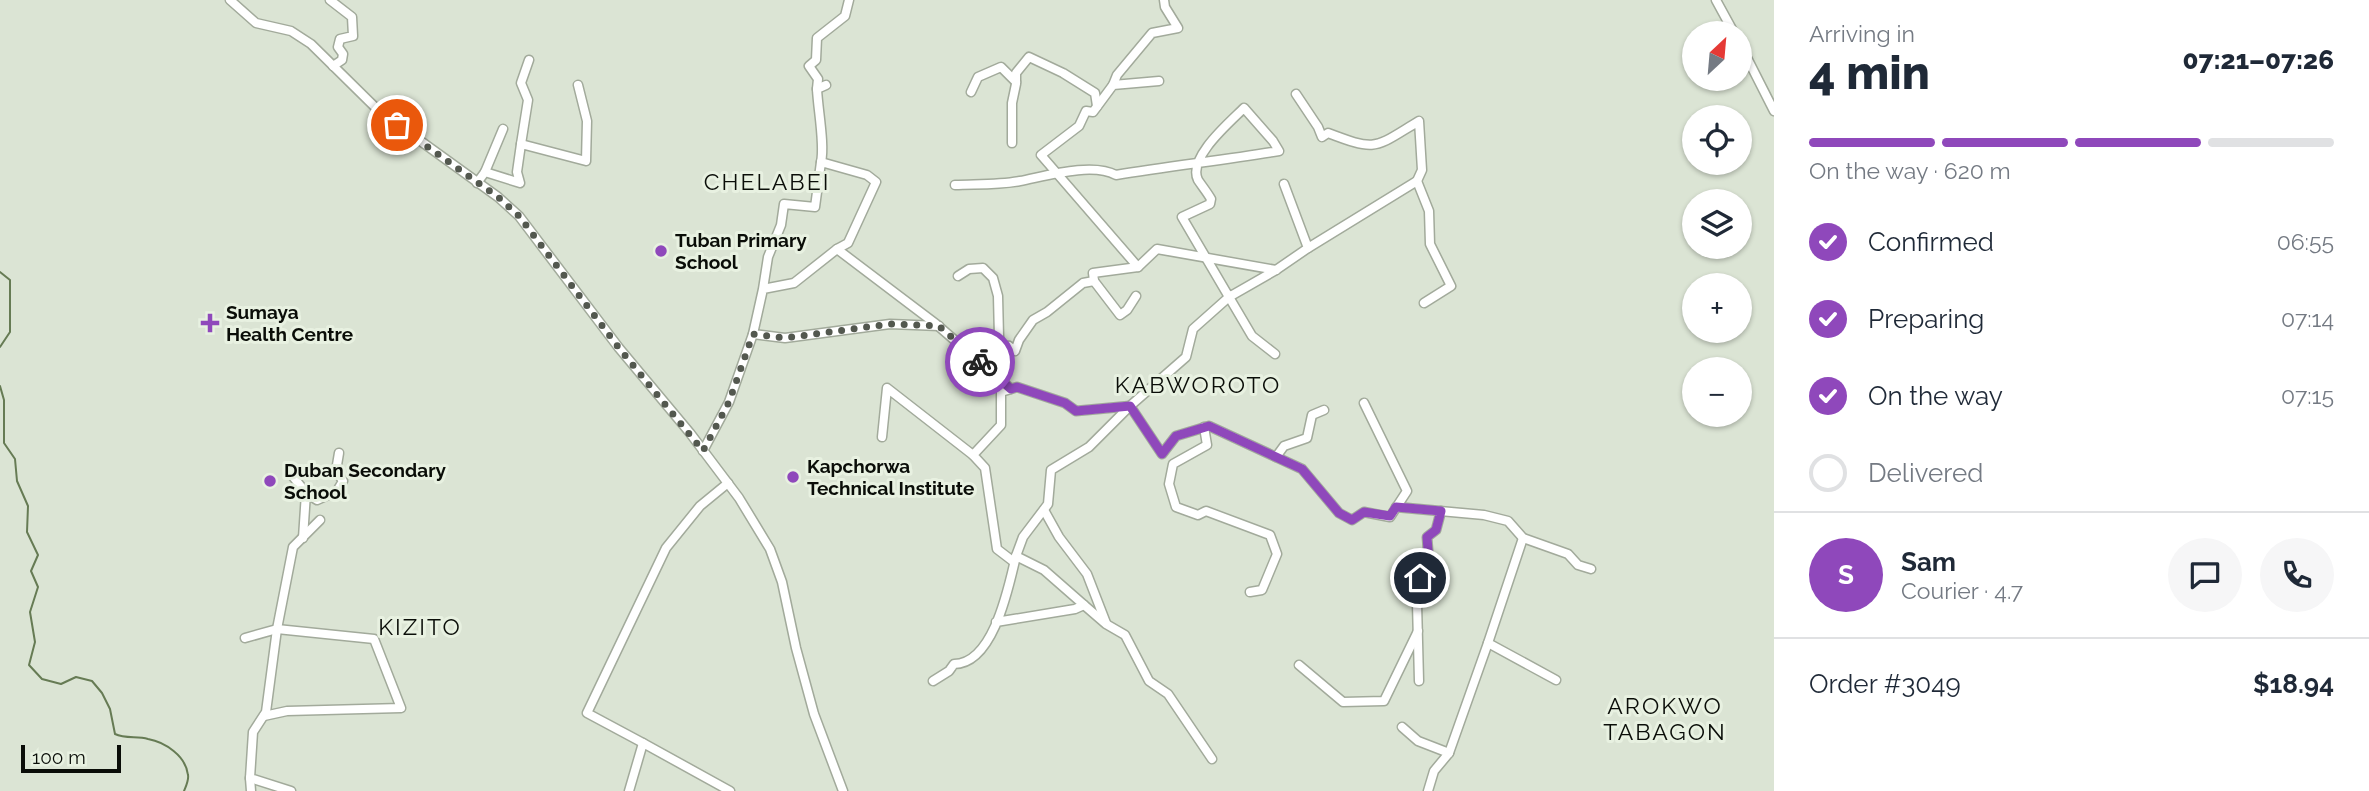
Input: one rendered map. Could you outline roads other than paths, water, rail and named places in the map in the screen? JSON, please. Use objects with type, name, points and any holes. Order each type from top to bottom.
[{"type":"street","points":[[230,0],[256,23],[300,35],[379,111],[498,197],[531,230],[619,348],[728,483],[764,536],[776,563],[814,713],[843,791]]},
{"type":"street","points":[[330,0],[352,17],[353,36],[340,39],[338,47],[343,54],[342,60],[333,66]]},
{"type":"street","points":[[703,451],[729,402],[753,334],[768,257],[780,225],[784,204],[815,207],[824,152],[818,119],[818,79],[809,66],[816,60],[817,38],[845,16],[849,0]]},
{"type":"street","points":[[1138,267],[1041,155],[1079,126],[1086,111],[1093,111],[1152,33],[1178,28],[1165,7],[1164,0]]},
{"type":"street","points":[[1716,0],[1727,21]]},
{"type":"street","points":[[1012,143],[1012,103],[1016,73],[1029,57],[1063,73],[1095,93],[1097,106]]},
{"type":"street","points":[[485,172],[520,183],[517,172],[528,100],[521,83],[529,60]]},
{"type":"street","points":[[971,93],[978,77],[1001,67],[1016,82]]},
{"type":"street","points":[[1752,68],[1774,111]]},
{"type":"street","points":[[1113,85],[1159,80]]},
{"type":"street","points":[[522,144],[586,161],[587,121],[578,85]]},
{"type":"street","points":[[817,89],[826,85]]},
{"type":"street","points":[[933,681],[949,671],[954,664],[962,664],[978,653],[996,622],[1003,609],[1023,537],[1048,504],[1051,470],[1089,447],[1186,356],[1192,329],[1228,297],[1417,181],[1422,170],[1419,121],[1379,145],[1363,146],[1328,133],[1322,137],[1296,94]]},
{"type":"street","points":[[955,185],[1019,181],[1056,172],[1109,171],[1116,175],[1198,161],[1233,159],[1279,151],[1244,108],[1212,140],[1198,161],[1198,179],[1210,198],[1210,204],[1182,217],[1252,336],[1275,354]]},
{"type":"street","points":[[477,183],[485,172],[503,129]]},
{"type":"street","points":[[763,289],[794,283],[848,243],[876,182],[867,175],[821,162]]},
{"type":"street","points":[[1417,181],[1430,211],[1430,244],[1451,286],[1424,303]]},
{"type":"street","points":[[1284,184],[1308,248]]},
{"type":"street","points":[[837,249],[939,326],[1011,389]]},
{"type":"street","points":[[1136,296],[1120,315],[1094,281],[1093,273],[1138,267],[1157,249],[1276,270]]},
{"type":"street","points":[[958,276],[969,269],[983,268],[993,278],[998,296],[1000,379]]},
{"type":"street","points":[[999,354],[1009,346],[1014,351],[1033,320],[1083,283],[1094,281]]},
{"type":"street","points":[[753,334],[785,338],[890,324],[939,326]]},
{"type":"street","points":[[973,455],[1001,425],[1001,392],[1017,387],[1053,399],[1076,411],[1130,406]]},
{"type":"street","points":[[882,437],[887,388],[973,455],[985,468],[997,549],[1044,570],[1106,624],[1125,635],[1149,681],[1168,694],[1212,759]]},
{"type":"street","points":[[1130,406],[1162,454],[1176,436],[1209,426],[1302,469],[1339,513],[1352,520],[1364,512],[1390,516],[1407,491],[1364,403]]},
{"type":"street","points":[[1276,457],[1284,446],[1307,438],[1312,415],[1325,410]]},
{"type":"street","points":[[1204,427],[1207,445],[1173,464],[1169,484],[1175,507],[1198,515],[1206,511],[1270,535],[1277,554],[1262,590],[1250,592]]},
{"type":"street","points":[[291,474],[306,494],[317,500],[337,491],[343,481],[336,471],[339,453]]},
{"type":"street","points":[[728,483],[700,506],[666,548],[587,713],[730,791]]},
{"type":"street","points":[[303,538],[306,494]]},
{"type":"street","points":[[1396,507],[1484,515],[1508,521],[1523,538],[1568,554],[1578,565],[1591,569]]},
{"type":"street","points":[[1044,510],[1059,537],[1087,574],[1106,624]]},
{"type":"street","points":[[1419,681],[1420,578],[1429,563],[1427,537],[1436,530],[1441,511]]},
{"type":"street","points":[[251,791],[253,732],[264,716],[293,547],[320,520]]},
{"type":"street","points":[[1428,791],[1434,771],[1449,753],[1523,538]]},
{"type":"street","points":[[996,622],[1075,609],[1084,604]]},
{"type":"street","points":[[245,638],[277,629],[374,639],[401,708],[287,711],[264,716]]},
{"type":"street","points":[[1299,665],[1343,702],[1384,701],[1418,631]]},
{"type":"street","points":[[1488,642],[1556,680]]},
{"type":"street","points":[[1402,727],[1418,741],[1449,753]]},
{"type":"street","points":[[629,791],[643,743]]},
{"type":"street","points":[[250,778],[291,791]]},
{"type":"waterway","points":[[0,272],[10,280],[10,332],[0,347]]},
{"type":"waterway","points":[[0,386],[4,400],[4,443],[15,459],[17,481],[28,506],[27,532],[38,555],[31,571],[38,587],[30,612],[35,642],[29,665],[42,679],[61,684],[76,677],[92,681],[110,709],[115,734],[155,741],[179,756],[188,775],[184,791]]},
{"type":"place","name":"Tuban Primary School","points":[[661,251]]},
{"type":"place","name":"Sumaya Health Centre","points":[[210,323]]},
{"type":"place","name":"Kapchorwa Technical Institute","points":[[793,477]]},
{"type":"place","name":"Duban Secondary School","points":[[270,481]]},
{"type":"district","name":"CHELABEI","points":[[767,182]]},
{"type":"district","name":"KABWOROTO","points":[[1198,385]]},
{"type":"district","name":"KIZITO","points":[[420,627]]},
{"type":"district","name":"AROKWO TABAGON","points":[[1665,719]]}]
